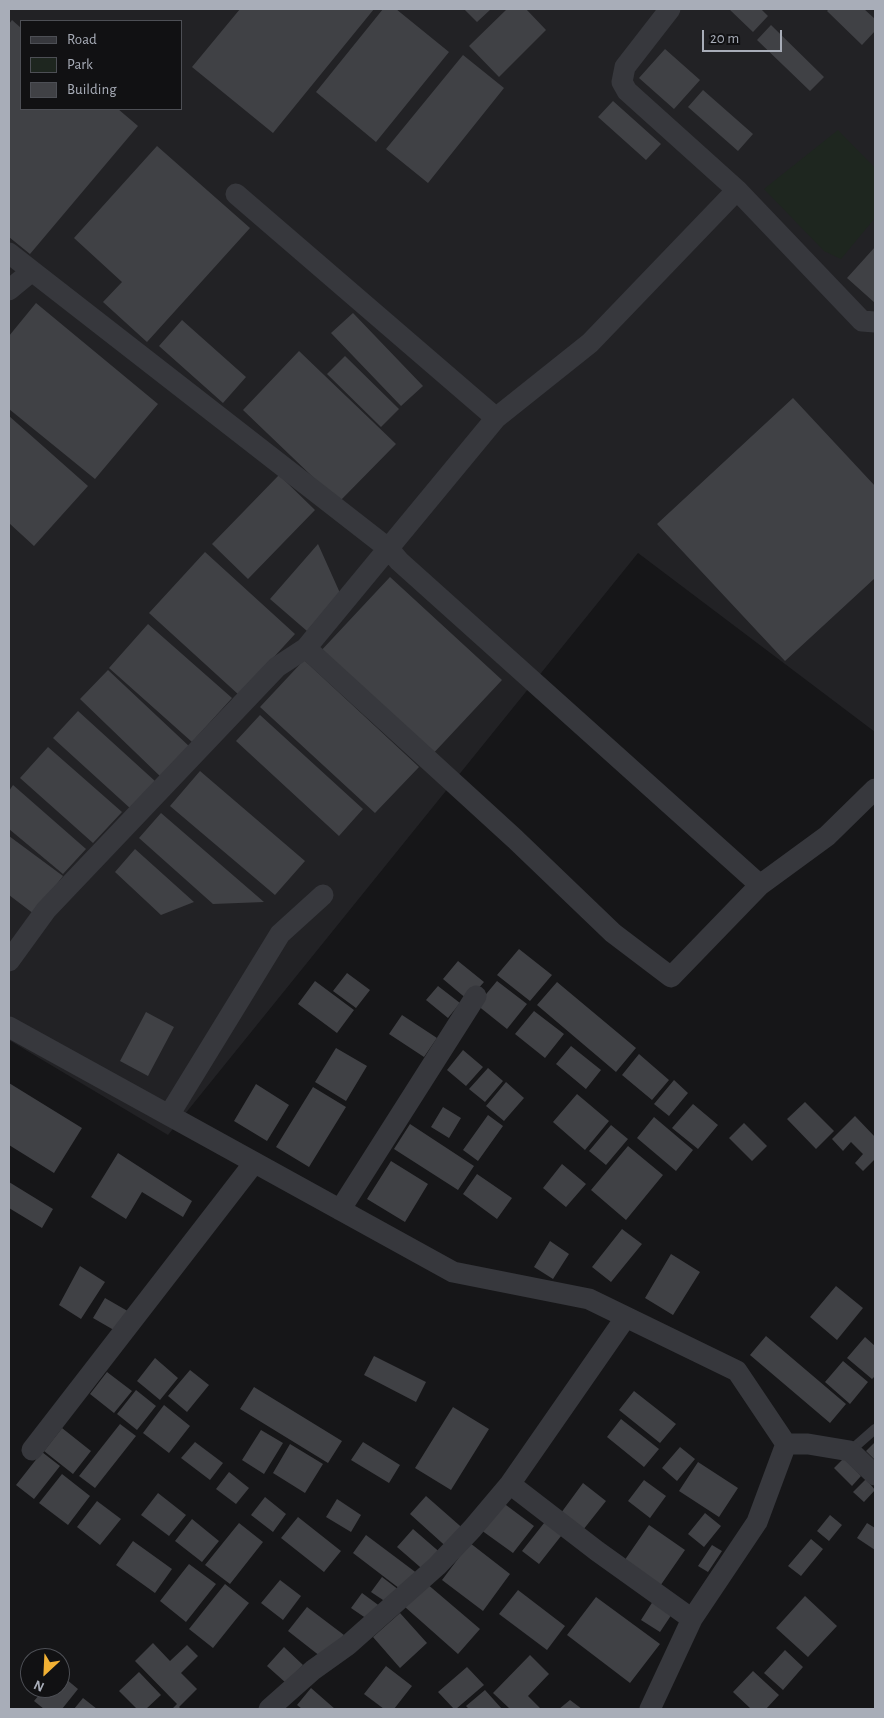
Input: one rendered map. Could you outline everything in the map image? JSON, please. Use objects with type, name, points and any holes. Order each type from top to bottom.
[{"type":"street","points":[[670,9],[625,67],[622,82],[628,91],[737,190],[862,321],[875,322]]},
{"type":"street","points":[[9,961],[46,910],[277,667],[306,648],[496,418],[590,343],[737,190]]},
{"type":"street","points":[[236,194],[496,418]]},
{"type":"street","points":[[9,254],[389,549],[399,561],[760,885]]},
{"type":"street","points":[[9,290],[32,271]]},
{"type":"street","points":[[306,648],[515,839],[613,933],[671,977],[760,885],[827,836],[875,789]]},
{"type":"street","points":[[169,1115],[280,934],[323,895]]},
{"type":"street","points":[[340,1210],[476,996]]},
{"type":"street","points":[[9,1027],[452,1272],[589,1299],[737,1371],[786,1444]]},
{"type":"street","points":[[32,1450],[254,1163]]},
{"type":"street","points":[[269,1709],[313,1670],[348,1645],[437,1566],[510,1484],[626,1317]]},
{"type":"street","points":[[786,1444],[808,1444],[850,1451],[875,1475]]},
{"type":"street","points":[[650,1709],[692,1619],[756,1522],[786,1444]]},
{"type":"street","points":[[510,1484],[597,1552],[692,1619]]},
{"type":"lane","points":[[850,1451],[875,1429]]},
{"type":"shaded area","points":[[9,9],[875,9],[875,732],[638,553],[168,1135],[9,1040]]},
{"type":"green space","points":[[838,130],[875,168],[875,218],[841,259],[824,251],[764,189]]},
{"type":"building","points":[[240,9],[374,9],[273,133],[192,67]]},
{"type":"building","points":[[383,9],[396,9],[449,52],[376,142],[316,92]]},
{"type":"building","points":[[464,9],[491,9],[477,22]]},
{"type":"building","points":[[507,9],[526,9],[546,30],[499,77],[469,46]]},
{"type":"building","points":[[729,9],[761,9],[768,16],[753,32]]},
{"type":"building","points":[[829,9],[864,9],[875,19],[875,31],[862,45],[827,11]]},
{"type":"building","points":[[12,20],[20,27],[20,110],[119,110],[138,126],[30,254],[9,237],[9,24]]},
{"type":"building","points":[[771,25],[824,77],[810,91],[757,40]]},
{"type":"building","points":[[665,49],[700,80],[674,109],[639,78]]},
{"type":"building","points":[[463,55],[504,88],[428,183],[386,149]]},
{"type":"building","points":[[703,90],[753,134],[738,151],[688,107]]},
{"type":"building","points":[[613,101],[661,144],[646,160],[598,117]]},
{"type":"building","points":[[157,146],[250,228],[147,342],[103,302],[122,282],[74,238]]},
{"type":"building","points":[[875,247],[875,303],[847,278]]},
{"type":"building","points":[[36,303],[158,404],[95,479],[9,409],[9,336]]},
{"type":"building","points":[[353,313],[423,386],[401,406],[331,333]]},
{"type":"building","points":[[182,320],[246,377],[223,403],[159,346]]},
{"type":"building","points":[[299,351],[396,444],[339,502],[243,410]]},
{"type":"building","points":[[345,356],[399,409],[381,427],[327,374]]},
{"type":"building","points":[[793,398],[875,486],[875,578],[785,661],[657,524]]},
{"type":"building","points":[[9,416],[88,486],[34,546],[9,523]]},
{"type":"building","points":[[279,475],[315,510],[248,579],[212,544]]},
{"type":"building","points":[[318,544],[340,593],[307,631],[270,599]]},
{"type":"building","points":[[205,552],[295,634],[239,695],[149,613]]},
{"type":"building","points":[[390,577],[502,680],[429,758],[318,654]]},
{"type":"building","points":[[148,624],[232,698],[192,742],[109,668]]},
{"type":"building","points":[[304,660],[419,767],[375,813],[260,707]]},
{"type":"building","points":[[108,670],[191,748],[162,778],[80,699]]},
{"type":"building","points":[[78,711],[156,782],[131,809],[53,738]]},
{"type":"building","points":[[260,715],[363,809],[339,836],[236,741]]},
{"type":"building","points":[[48,747],[122,812],[93,843],[20,778]]},
{"type":"building","points":[[200,771],[305,861],[275,895],[170,806]]},
{"type":"building","points":[[13,785],[86,849],[63,874],[9,829],[9,791]]},
{"type":"building","points":[[161,813],[264,902],[213,904],[139,838]]},
{"type":"building","points":[[9,836],[63,876],[34,914],[9,895]]},
{"type":"building","points":[[135,849],[194,902],[161,915],[115,872]]},
{"type":"building","points":[[519,949],[552,975],[530,1001],[497,975]]},
{"type":"building","points":[[458,961],[484,982],[468,1000],[443,979]]},
{"type":"building","points":[[347,973],[370,990],[356,1008],[333,991]]},
{"type":"building","points":[[315,981],[354,1010],[337,1033],[298,1004]]},
{"type":"building","points":[[497,981],[527,1004],[507,1029],[477,1005]]},
{"type":"building","points":[[557,982],[636,1048],[616,1072],[537,1005]]},
{"type":"building","points":[[438,986],[460,1003],[448,1018],[426,1000]]},
{"type":"building","points":[[534,1011],[564,1034],[545,1058],[515,1034]]},
{"type":"building","points":[[146,1012],[174,1027],[148,1076],[120,1061]]},
{"type":"building","points":[[402,1015],[437,1038],[424,1057],[389,1034]]},
{"type":"building","points":[[571,1046],[601,1070],[586,1089],[556,1064]]},
{"type":"building","points":[[336,1048],[367,1066],[346,1101],[315,1082]]},
{"type":"building","points":[[463,1050],[483,1067],[466,1086],[447,1070]]},
{"type":"building","points":[[639,1054],[669,1080],[652,1100],[622,1075]]},
{"type":"building","points":[[488,1068],[503,1081],[485,1102],[469,1089]]},
{"type":"building","points":[[674,1080],[688,1093],[669,1116],[654,1104]]},
{"type":"building","points":[[506,1082],[524,1098],[504,1121],[486,1106]]},
{"type":"building","points":[[9,1083],[82,1128],[54,1173],[9,1145]]},
{"type":"building","points":[[256,1084],[289,1105],[267,1141],[234,1121]]},
{"type":"building","points":[[313,1087],[346,1107],[309,1167],[276,1147]]},
{"type":"building","points":[[577,1094],[609,1121],[585,1150],[553,1122]]},
{"type":"building","points":[[805,1102],[834,1131],[816,1149],[787,1119]]},
{"type":"building","points":[[693,1104],[718,1125],[698,1149],[672,1128]]},
{"type":"building","points":[[443,1107],[461,1118],[449,1138],[431,1127]]},
{"type":"building","points":[[488,1115],[503,1126],[478,1161],[463,1150]]},
{"type":"building","points":[[855,1116],[875,1137],[875,1159],[863,1171],[855,1163],[863,1154],[851,1142],[843,1151],[832,1139]]},
{"type":"building","points":[[654,1117],[693,1150],[676,1171],[637,1138]]},
{"type":"building","points":[[744,1123],[767,1146],[752,1161],[729,1138]]},
{"type":"building","points":[[410,1124],[474,1166],[458,1190],[394,1149]]},
{"type":"building","points":[[611,1125],[628,1139],[606,1165],[589,1151]]},
{"type":"building","points":[[628,1146],[663,1175],[626,1220],[591,1190]]},
{"type":"building","points":[[118,1153],[192,1201],[183,1217],[142,1192],[126,1219],[91,1197]]},
{"type":"building","points":[[391,1161],[428,1184],[405,1222],[367,1199]]},
{"type":"building","points":[[562,1164],[586,1184],[566,1207],[543,1188]]},
{"type":"building","points":[[477,1174],[512,1198],[497,1219],[463,1194]]},
{"type":"building","points":[[9,1182],[53,1209],[42,1228],[9,1208]]},
{"type":"building","points":[[622,1229],[642,1244],[611,1282],[592,1267]]},
{"type":"building","points":[[550,1241],[569,1254],[553,1279],[534,1267]]},
{"type":"building","points":[[671,1254],[700,1272],[673,1315],[645,1298]]},
{"type":"building","points":[[80,1266],[105,1282],[81,1319],[59,1305]]},
{"type":"building","points":[[836,1286],[863,1308],[837,1340],[810,1317]]},
{"type":"building","points":[[105,1298],[131,1313],[119,1333],[93,1318]]},
{"type":"building","points":[[766,1336],[846,1404],[830,1423],[750,1355]]},
{"type":"building","points":[[865,1337],[875,1346],[875,1376],[872,1379],[847,1358]]},
{"type":"building","points":[[374,1356],[426,1382],[416,1402],[364,1375]]},
{"type":"building","points":[[155,1358],[178,1378],[160,1400],[137,1381]]},
{"type":"building","points":[[843,1361],[868,1382],[850,1404],[825,1382]]},
{"type":"building","points":[[190,1370],[209,1385],[187,1412],[168,1396]]},
{"type":"building","points":[[107,1372],[132,1391],[114,1413],[90,1394]]},
{"type":"building","points":[[254,1387],[342,1441],[328,1463],[240,1409]]},
{"type":"building","points":[[136,1390],[156,1406],[137,1430],[117,1414]]},
{"type":"building","points":[[634,1391],[676,1424],[660,1443],[619,1410]]},
{"type":"building","points":[[164,1405],[190,1426],[169,1453],[143,1433]]},
{"type":"building","points":[[453,1407],[489,1429],[451,1490],[415,1468]]},
{"type":"building","points":[[621,1419],[659,1449],[644,1467],[607,1437]]},
{"type":"building","points":[[120,1424],[136,1436],[95,1488],[79,1476]]},
{"type":"building","points":[[62,1428],[91,1451],[73,1474],[44,1451]]},
{"type":"building","points":[[261,1430],[283,1443],[264,1474],[242,1460]]},
{"type":"building","points":[[195,1442],[223,1463],[210,1480],[181,1458]]},
{"type":"building","points":[[363,1442],[400,1465],[389,1483],[351,1460]]},
{"type":"building","points":[[875,1442],[875,1460],[866,1451]]},
{"type":"building","points":[[290,1444],[323,1464],[305,1493],[273,1473]]},
{"type":"building","points":[[680,1447],[695,1459],[677,1481],[662,1468]]},
{"type":"building","points":[[42,1452],[60,1466],[34,1499],[16,1485]]},
{"type":"building","points":[[844,1458],[861,1476],[852,1486],[834,1468]]},
{"type":"building","points":[[698,1462],[738,1488],[719,1517],[679,1491]]},
{"type":"building","points":[[229,1472],[249,1488],[236,1504],[216,1489]]},
{"type":"building","points":[[62,1474],[90,1496],[68,1525],[39,1503]]},
{"type":"building","points":[[866,1479],[875,1490],[864,1502],[853,1492]]},
{"type":"building","points":[[644,1480],[666,1496],[650,1518],[628,1501]]},
{"type":"building","points":[[583,1483],[606,1501],[583,1530],[561,1513]]},
{"type":"building","points":[[158,1493],[186,1515],[169,1536],[141,1515]]},
{"type":"building","points":[[426,1496],[467,1532],[451,1551],[410,1514]]},
{"type":"building","points":[[265,1497],[286,1514],[273,1532],[251,1515]]},
{"type":"building","points":[[337,1499],[361,1515],[351,1532],[326,1517]]},
{"type":"building","points":[[97,1501],[121,1519],[100,1545],[77,1527]]},
{"type":"building","points":[[502,1502],[534,1526],[513,1553],[481,1530]]},
{"type":"building","points":[[705,1513],[721,1526],[704,1547],[688,1534]]},
{"type":"building","points":[[830,1515],[842,1525],[829,1541],[817,1531]]},
{"type":"building","points":[[298,1517],[341,1551],[324,1572],[281,1538]]},
{"type":"building","points":[[548,1518],[565,1531],[539,1564],[522,1551]]},
{"type":"building","points":[[192,1519],[219,1541],[202,1562],[175,1541]]},
{"type":"building","points":[[239,1523],[263,1542],[230,1584],[205,1565]]},
{"type":"building","points":[[867,1523],[875,1528],[875,1550],[857,1538]]},
{"type":"building","points":[[649,1525],[685,1550],[658,1589],[622,1564]]},
{"type":"building","points":[[413,1529],[443,1555],[427,1573],[397,1547]]},
{"type":"building","points":[[366,1535],[418,1574],[404,1592],[353,1553]]},
{"type":"building","points":[[811,1539],[823,1549],[801,1576],[788,1566]]},
{"type":"building","points":[[133,1541],[172,1569],[155,1593],[116,1565]]},
{"type":"building","points":[[470,1543],[510,1574],[483,1611],[442,1580]]},
{"type":"building","points":[[712,1545],[722,1551],[708,1572],[698,1566]]},
{"type":"building","points":[[189,1564],[216,1584],[186,1622],[160,1601]]},
{"type":"building","points":[[382,1577],[399,1590],[389,1604],[371,1592]]},
{"type":"building","points":[[280,1580],[301,1596],[283,1620],[261,1603]]},
{"type":"building","points":[[426,1583],[480,1629],[458,1654],[405,1607]]},
{"type":"building","points":[[225,1584],[249,1603],[213,1648],[189,1629]]},
{"type":"building","points":[[518,1590],[565,1626],[547,1650],[499,1614]]},
{"type":"building","points":[[362,1593],[381,1607],[370,1621],[351,1608]]},
{"type":"building","points":[[805,1596],[837,1626],[808,1657],[776,1628]]},
{"type":"building","points":[[596,1597],[660,1644],[630,1683],[567,1635]]},
{"type":"building","points":[[655,1598],[674,1611],[660,1632],[641,1620]]},
{"type":"building","points":[[307,1607],[344,1635],[325,1660],[288,1631]]},
{"type":"building","points":[[400,1613],[427,1643],[400,1668],[373,1637]]},
{"type":"building","points":[[153,1643],[170,1661],[187,1645],[198,1656],[181,1673],[197,1689],[179,1707],[181,1709],[172,1709],[177,1704],[135,1661]]},
{"type":"building","points":[[284,1647],[303,1665],[286,1683],[267,1666]]},
{"type":"building","points":[[785,1650],[803,1667],[783,1690],[764,1673]]},
{"type":"building","points":[[530,1655],[549,1674],[528,1696],[541,1709],[510,1709],[493,1693]]},
{"type":"building","points":[[386,1666],[412,1686],[394,1709],[384,1709],[364,1694]]},
{"type":"building","points":[[467,1667],[484,1685],[454,1709],[438,1692]]},
{"type":"building","points":[[753,1671],[779,1695],[766,1709],[751,1709],[733,1692]]},
{"type":"building","points":[[139,1672],[161,1695],[146,1709],[137,1709],[119,1691]]},
{"type":"building","points":[[70,1682],[78,1689],[62,1709],[44,1709],[34,1701],[37,1698],[70,1698]]},
{"type":"building","points":[[311,1688],[335,1709],[302,1709],[297,1705]]},
{"type":"building","points":[[485,1690],[502,1709],[469,1709],[466,1706]]},
{"type":"building","points":[[83,1698],[97,1709],[74,1709]]},
{"type":"building","points":[[570,1700],[582,1709],[559,1709]]}]
